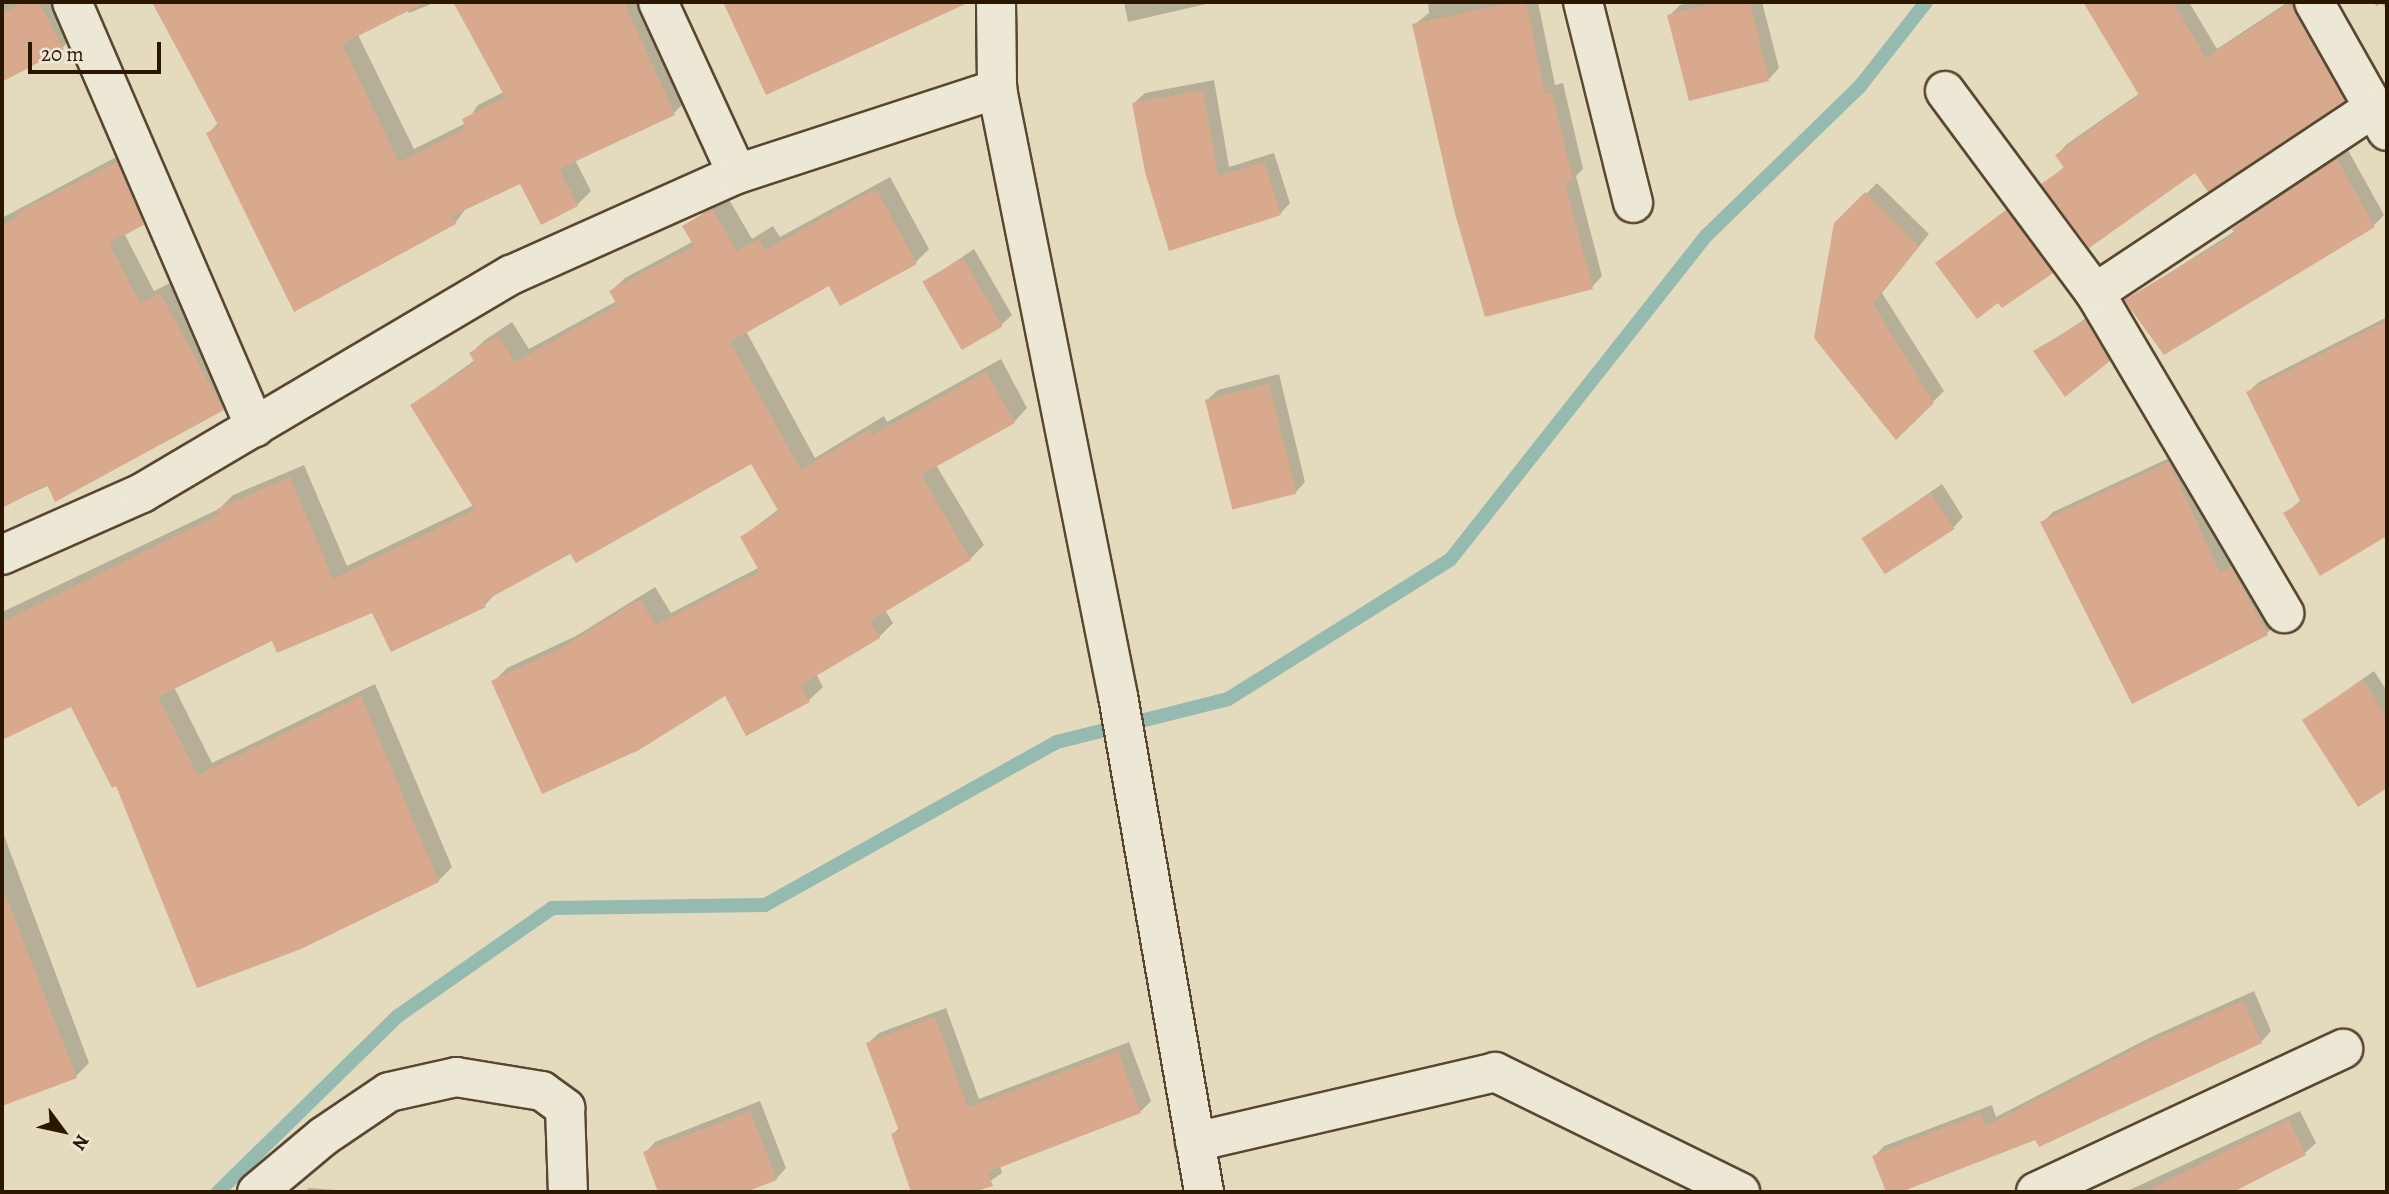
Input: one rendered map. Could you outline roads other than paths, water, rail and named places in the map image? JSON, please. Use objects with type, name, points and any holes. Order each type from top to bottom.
[{"type":"street","points":[[72,2],[255,427]]},
{"type":"street","points":[[658,2],[737,174]]},
{"type":"street","points":[[996,2],[997,89],[1118,696],[1204,1192]]},
{"type":"street","points":[[1583,2],[1633,203]]},
{"type":"street","points":[[2095,293],[2381,119],[2314,2]]},
{"type":"street","points":[[2,555],[142,493],[511,275],[737,174],[997,89]]},
{"type":"street","points":[[1945,91],[2095,293],[2284,613]]},
{"type":"street","points":[[2036,1192],[2343,1049]]},
{"type":"street","points":[[1195,1142],[1495,1072],[1740,1192]]},
{"type":"street","points":[[257,1192],[324,1136],[389,1092],[456,1077],[542,1091],[565,1108],[568,1192]]},
{"type":"waterway","points":[[218,1192],[398,1016],[552,908],[765,905],[1057,742],[1228,699],[1450,560],[1707,235],[1861,85],[1926,2]]}]
